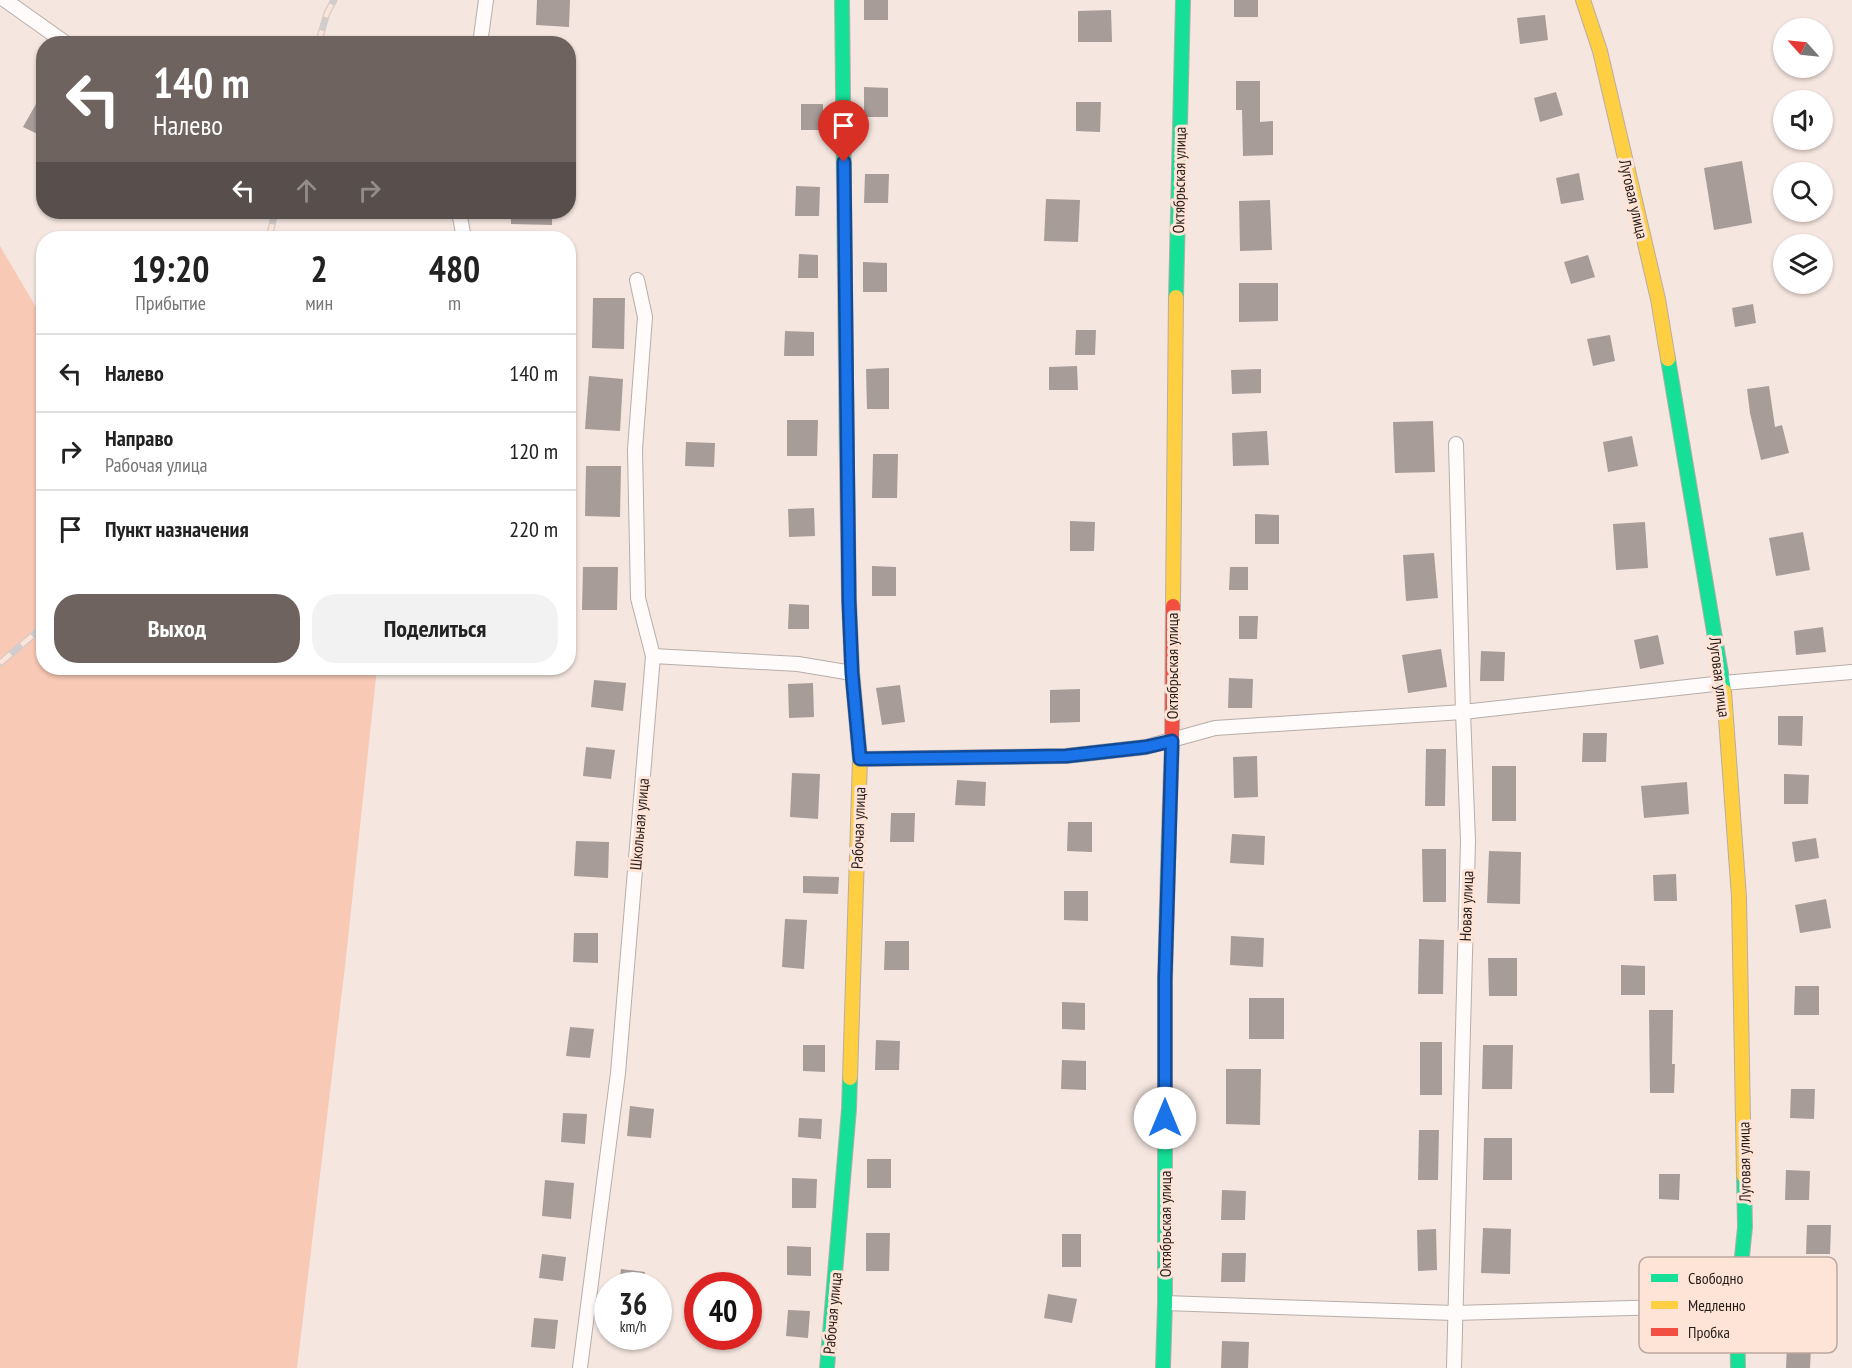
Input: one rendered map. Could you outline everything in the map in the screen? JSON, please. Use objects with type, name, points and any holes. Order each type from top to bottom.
[{"type":"street","points":[[5,0],[56,36]]},
{"type":"street","points":[[481,36],[486,0]]},
{"type":"street","name":"Рабочая улица","points":[[827,1368],[849,1109],[860,759],[852,673],[849,601],[842,0]]},
{"type":"street","name":"Октябрьская улица","points":[[1163,1368],[1165,979],[1172,741],[1174,369],[1183,0]]},
{"type":"street","name":"Луговая улица","points":[[1583,0],[1600,51],[1658,298],[1724,683],[1739,921],[1745,1227],[1742,1257]]},
{"type":"street","name":"Школьная улица","points":[[580,1368],[618,1072],[653,656],[638,598],[635,449],[645,317],[637,280]]},
{"type":"street","name":"Новая улица","points":[[1454,1368],[1468,841],[1456,444]]},
{"type":"street","points":[[653,656],[798,664],[852,673]]},
{"type":"street","points":[[860,759],[1066,756],[1146,747],[1215,728],[1463,712],[1724,683],[1852,672]]},
{"type":"street","points":[[1165,1303],[1455,1313],[1639,1308]]},
{"type":"street","name":"Луговая улица","points":[[1738,1353],[1738,1368]]},
{"type":"shaded area","points":[[0,246],[36,307],[36,675],[376,675],[345,966],[297,1368],[0,1368]]},
{"type":"building","points":[[537,0],[570,0],[569,27],[536,25]]},
{"type":"building","points":[[864,0],[888,0],[888,20],[864,20]]},
{"type":"building","points":[[1234,0],[1258,0],[1258,17],[1234,17]]},
{"type":"building","points":[[1111,10],[1112,42],[1078,42],[1078,11]]},
{"type":"building","points":[[1545,15],[1548,40],[1520,44],[1517,18]]},
{"type":"building","points":[[1236,81],[1260,81],[1260,122],[1273,121],[1273,155],[1243,156],[1242,110],[1236,110]]},
{"type":"building","points":[[864,87],[888,88],[888,117],[864,117]]},
{"type":"building","points":[[1556,92],[1563,115],[1540,122],[1534,98]]},
{"type":"building","points":[[1076,102],[1101,102],[1100,132],[1076,131]]},
{"type":"building","points":[[36,104],[36,133],[23,127]]},
{"type":"building","points":[[801,104],[823,104],[823,130],[801,130]]},
{"type":"building","points":[[1742,161],[1752,223],[1714,230],[1704,168]]},
{"type":"building","points":[[1579,173],[1584,200],[1561,204],[1556,178]]},
{"type":"building","points":[[865,174],[889,174],[888,203],[864,203]]},
{"type":"building","points":[[796,186],[820,187],[819,216],[795,216]]},
{"type":"building","points":[[1046,199],[1080,200],[1078,242],[1044,241]]},
{"type":"building","points":[[1270,200],[1272,250],[1240,251],[1239,201]]},
{"type":"building","points":[[511,219],[552,219],[552,225],[511,224]]},
{"type":"building","points":[[799,254],[818,255],[818,278],[798,278]]},
{"type":"building","points":[[1588,255],[1595,277],[1571,284],[1564,262]]},
{"type":"building","points":[[863,262],[887,263],[887,292],[863,292]]},
{"type":"building","points":[[1239,283],[1278,283],[1278,321],[1239,322]]},
{"type":"building","points":[[593,298],[625,298],[624,349],[592,348]]},
{"type":"building","points":[[1753,304],[1756,323],[1735,327],[1732,308]]},
{"type":"building","points":[[1076,330],[1096,330],[1095,355],[1075,355]]},
{"type":"building","points":[[785,331],[814,332],[814,356],[784,356]]},
{"type":"building","points":[[1610,335],[1615,361],[1593,366],[1587,339]]},
{"type":"building","points":[[1077,366],[1078,390],[1049,390],[1049,367]]},
{"type":"building","points":[[889,368],[889,409],[867,409],[866,369]]},
{"type":"building","points":[[1261,369],[1261,393],[1232,394],[1231,370]]},
{"type":"building","points":[[589,376],[623,379],[620,431],[585,429]]},
{"type":"building","points":[[1769,386],[1775,427],[1782,425],[1789,453],[1761,460],[1747,389]]},
{"type":"building","points":[[787,420],[818,420],[817,456],[787,456]]},
{"type":"building","points":[[1433,421],[1435,472],[1395,473],[1393,422]]},
{"type":"building","points":[[1267,431],[1269,465],[1233,466],[1232,433]]},
{"type":"building","points":[[1632,436],[1638,466],[1608,472],[1603,442]]},
{"type":"building","points":[[686,442],[715,443],[714,467],[685,466]]},
{"type":"building","points":[[873,454],[898,454],[897,498],[872,498]]},
{"type":"building","points":[[586,466],[621,466],[620,517],[585,516]]},
{"type":"building","points":[[814,508],[815,536],[789,537],[788,509]]},
{"type":"building","points":[[1255,514],[1279,515],[1279,544],[1255,544]]},
{"type":"building","points":[[1070,521],[1095,522],[1094,551],[1070,551]]},
{"type":"building","points":[[1645,522],[1648,568],[1616,570],[1613,524]]},
{"type":"building","points":[[1803,532],[1810,570],[1776,576],[1769,538]]},
{"type":"building","points":[[1434,553],[1438,598],[1406,601],[1403,555]]},
{"type":"building","points":[[872,566],[896,567],[896,596],[872,596]]},
{"type":"building","points":[[583,567],[618,567],[617,610],[582,610]]},
{"type":"building","points":[[1230,567],[1248,567],[1248,590],[1229,590]]},
{"type":"building","points":[[789,604],[809,605],[809,629],[788,629]]},
{"type":"building","points":[[1239,616],[1258,616],[1257,639],[1239,639]]},
{"type":"building","points":[[1823,627],[1826,652],[1796,655],[1794,631]]},
{"type":"building","points":[[1658,635],[1664,664],[1640,669],[1634,640]]},
{"type":"building","points":[[1441,649],[1447,687],[1408,693],[1402,655]]},
{"type":"building","points":[[1481,651],[1505,652],[1504,681],[1480,681]]},
{"type":"building","points":[[1229,678],[1253,679],[1252,708],[1228,708]]},
{"type":"building","points":[[594,680],[626,683],[623,711],[591,707]]},
{"type":"building","points":[[813,683],[814,717],[789,718],[788,684]]},
{"type":"building","points":[[900,685],[905,722],[882,725],[876,688]]},
{"type":"building","points":[[1080,689],[1080,722],[1050,723],[1050,690]]},
{"type":"building","points":[[1778,716],[1803,716],[1802,746],[1778,745]]},
{"type":"building","points":[[1583,733],[1607,733],[1606,762],[1582,762]]},
{"type":"building","points":[[586,747],[615,750],[611,779],[583,776]]},
{"type":"building","points":[[1426,749],[1446,749],[1445,806],[1425,806]]},
{"type":"building","points":[[1257,756],[1258,797],[1234,798],[1233,757]]},
{"type":"building","points":[[1492,766],[1516,766],[1516,821],[1492,821]]},
{"type":"building","points":[[792,773],[820,774],[818,819],[790,817]]},
{"type":"building","points":[[1784,774],[1809,775],[1808,804],[1784,804]]},
{"type":"building","points":[[957,780],[986,782],[985,806],[955,805]]},
{"type":"building","points":[[1687,782],[1689,814],[1644,818],[1641,786]]},
{"type":"building","points":[[891,813],[915,813],[914,842],[890,842]]},
{"type":"building","points":[[1068,822],[1092,822],[1092,852],[1067,851]]},
{"type":"building","points":[[1232,834],[1265,836],[1264,865],[1230,863]]},
{"type":"building","points":[[1816,838],[1819,858],[1795,862],[1792,842]]},
{"type":"building","points":[[576,841],[609,842],[608,878],[574,876]]},
{"type":"building","points":[[1422,849],[1446,849],[1446,902],[1423,902]]},
{"type":"building","points":[[1489,851],[1521,852],[1520,904],[1487,903]]},
{"type":"building","points":[[1676,874],[1677,901],[1654,901],[1653,875]]},
{"type":"building","points":[[803,876],[839,877],[838,894],[803,893]]},
{"type":"building","points":[[1064,891],[1088,891],[1088,921],[1064,920]]},
{"type":"building","points":[[1826,899],[1831,928],[1800,933],[1795,905]]},
{"type":"building","points":[[785,919],[807,920],[804,969],[782,967]]},
{"type":"building","points":[[574,933],[598,933],[598,963],[573,962]]},
{"type":"building","points":[[1231,936],[1264,938],[1263,967],[1230,965]]},
{"type":"building","points":[[1419,939],[1444,940],[1443,994],[1418,994]]},
{"type":"building","points":[[885,941],[909,941],[909,970],[884,970]]},
{"type":"building","points":[[1488,958],[1517,958],[1517,996],[1489,996]]},
{"type":"building","points":[[1621,965],[1645,966],[1645,995],[1621,995]]},
{"type":"building","points":[[1795,986],[1819,986],[1819,1015],[1794,1015]]},
{"type":"building","points":[[1249,998],[1284,998],[1284,1039],[1249,1039]]},
{"type":"building","points":[[1062,1002],[1085,1003],[1085,1030],[1062,1029]]},
{"type":"building","points":[[1649,1010],[1673,1010],[1674,1093],[1650,1093]]},
{"type":"building","points":[[570,1027],[594,1029],[590,1058],[566,1056]]},
{"type":"building","points":[[876,1040],[900,1041],[899,1070],[875,1070]]},
{"type":"building","points":[[1420,1042],[1442,1042],[1442,1095],[1420,1095]]},
{"type":"building","points":[[803,1045],[825,1045],[825,1072],[803,1071]]},
{"type":"building","points":[[1483,1045],[1513,1045],[1512,1089],[1482,1089]]},
{"type":"building","points":[[1062,1060],[1086,1061],[1086,1090],[1061,1089]]},
{"type":"building","points":[[1226,1069],[1261,1069],[1260,1125],[1226,1124]]},
{"type":"building","points":[[1791,1089],[1815,1089],[1814,1119],[1790,1118]]},
{"type":"building","points":[[630,1106],[654,1109],[651,1138],[627,1136]]},
{"type":"building","points":[[563,1113],[587,1114],[585,1144],[561,1142]]},
{"type":"building","points":[[799,1118],[822,1119],[821,1139],[798,1137]]},
{"type":"building","points":[[1419,1130],[1439,1130],[1438,1180],[1418,1180]]},
{"type":"building","points":[[1484,1138],[1512,1138],[1512,1180],[1483,1180]]},
{"type":"building","points":[[867,1159],[891,1159],[891,1188],[867,1188]]},
{"type":"building","points":[[1786,1170],[1810,1171],[1809,1200],[1785,1200]]},
{"type":"building","points":[[1659,1174],[1680,1174],[1679,1200],[1659,1199]]},
{"type":"building","points":[[792,1178],[817,1179],[816,1208],[792,1208]]},
{"type":"building","points":[[545,1180],[574,1183],[571,1219],[542,1216]]},
{"type":"building","points":[[1222,1190],[1246,1191],[1245,1220],[1221,1220]]},
{"type":"building","points":[[1807,1225],[1831,1225],[1830,1254],[1806,1254]]},
{"type":"building","points":[[1483,1228],[1511,1229],[1510,1274],[1481,1273]]},
{"type":"building","points":[[1436,1229],[1437,1270],[1418,1271],[1417,1230]]},
{"type":"building","points":[[866,1233],[890,1233],[889,1271],[866,1271]]},
{"type":"building","points":[[1062,1234],[1081,1234],[1081,1267],[1062,1267]]},
{"type":"building","points":[[787,1246],[811,1247],[811,1276],[787,1275]]},
{"type":"building","points":[[1222,1253],[1246,1253],[1245,1282],[1221,1282]]},
{"type":"building","points":[[542,1254],[566,1257],[563,1281],[539,1278]]},
{"type":"building","points":[[621,1269],[645,1272],[621,1272]]},
{"type":"building","points":[[1048,1294],[1077,1299],[1072,1323],[1044,1318]]},
{"type":"building","points":[[788,1310],[810,1311],[808,1338],[786,1336]]},
{"type":"building","points":[[534,1318],[558,1320],[555,1349],[531,1347]]},
{"type":"building","points":[[1222,1341],[1249,1342],[1248,1368],[1221,1368]]},
{"type":"building","points":[[1787,1353],[1811,1353],[1810,1368],[1786,1368]]},
{"type":"railway","points":[[320,36],[327,13],[334,0]]},
{"type":"railway","points":[[271,231],[273,219]]},
{"type":"railway","points":[[0,663],[36,633]]},
{"type":"traffic: fast","points":[[842,0],[847,467]]},
{"type":"traffic: fast","points":[[1176,297],[1183,0]]},
{"type":"traffic: fast","points":[[1668,359],[1724,691]]},
{"type":"traffic: fast","points":[[1163,1368],[1165,979],[1169,831]]},
{"type":"traffic: fast","points":[[827,1368],[850,1078]]},
{"type":"traffic: fast","points":[[1742,1257],[1745,1227],[1744,1176]]},
{"type":"traffic: fast","points":[[1738,1353],[1738,1368]]},
{"type":"traffic: slow","points":[[1583,0],[1600,51],[1658,299],[1668,359]]},
{"type":"traffic: slow","points":[[1173,606],[1176,297]]},
{"type":"traffic: slow","points":[[850,1078],[860,759],[852,671]]},
{"type":"traffic: slow","points":[[1724,691],[1739,897],[1744,1176]]},
{"type":"traffic: jam","points":[[847,467],[852,671]]},
{"type":"traffic: jam","points":[[1169,831],[1173,606]]},
{"type":"route","points":[[844,162],[849,601],[852,673],[860,759],[1066,756],[1146,747],[1172,741],[1165,979],[1165,1118]]}]
